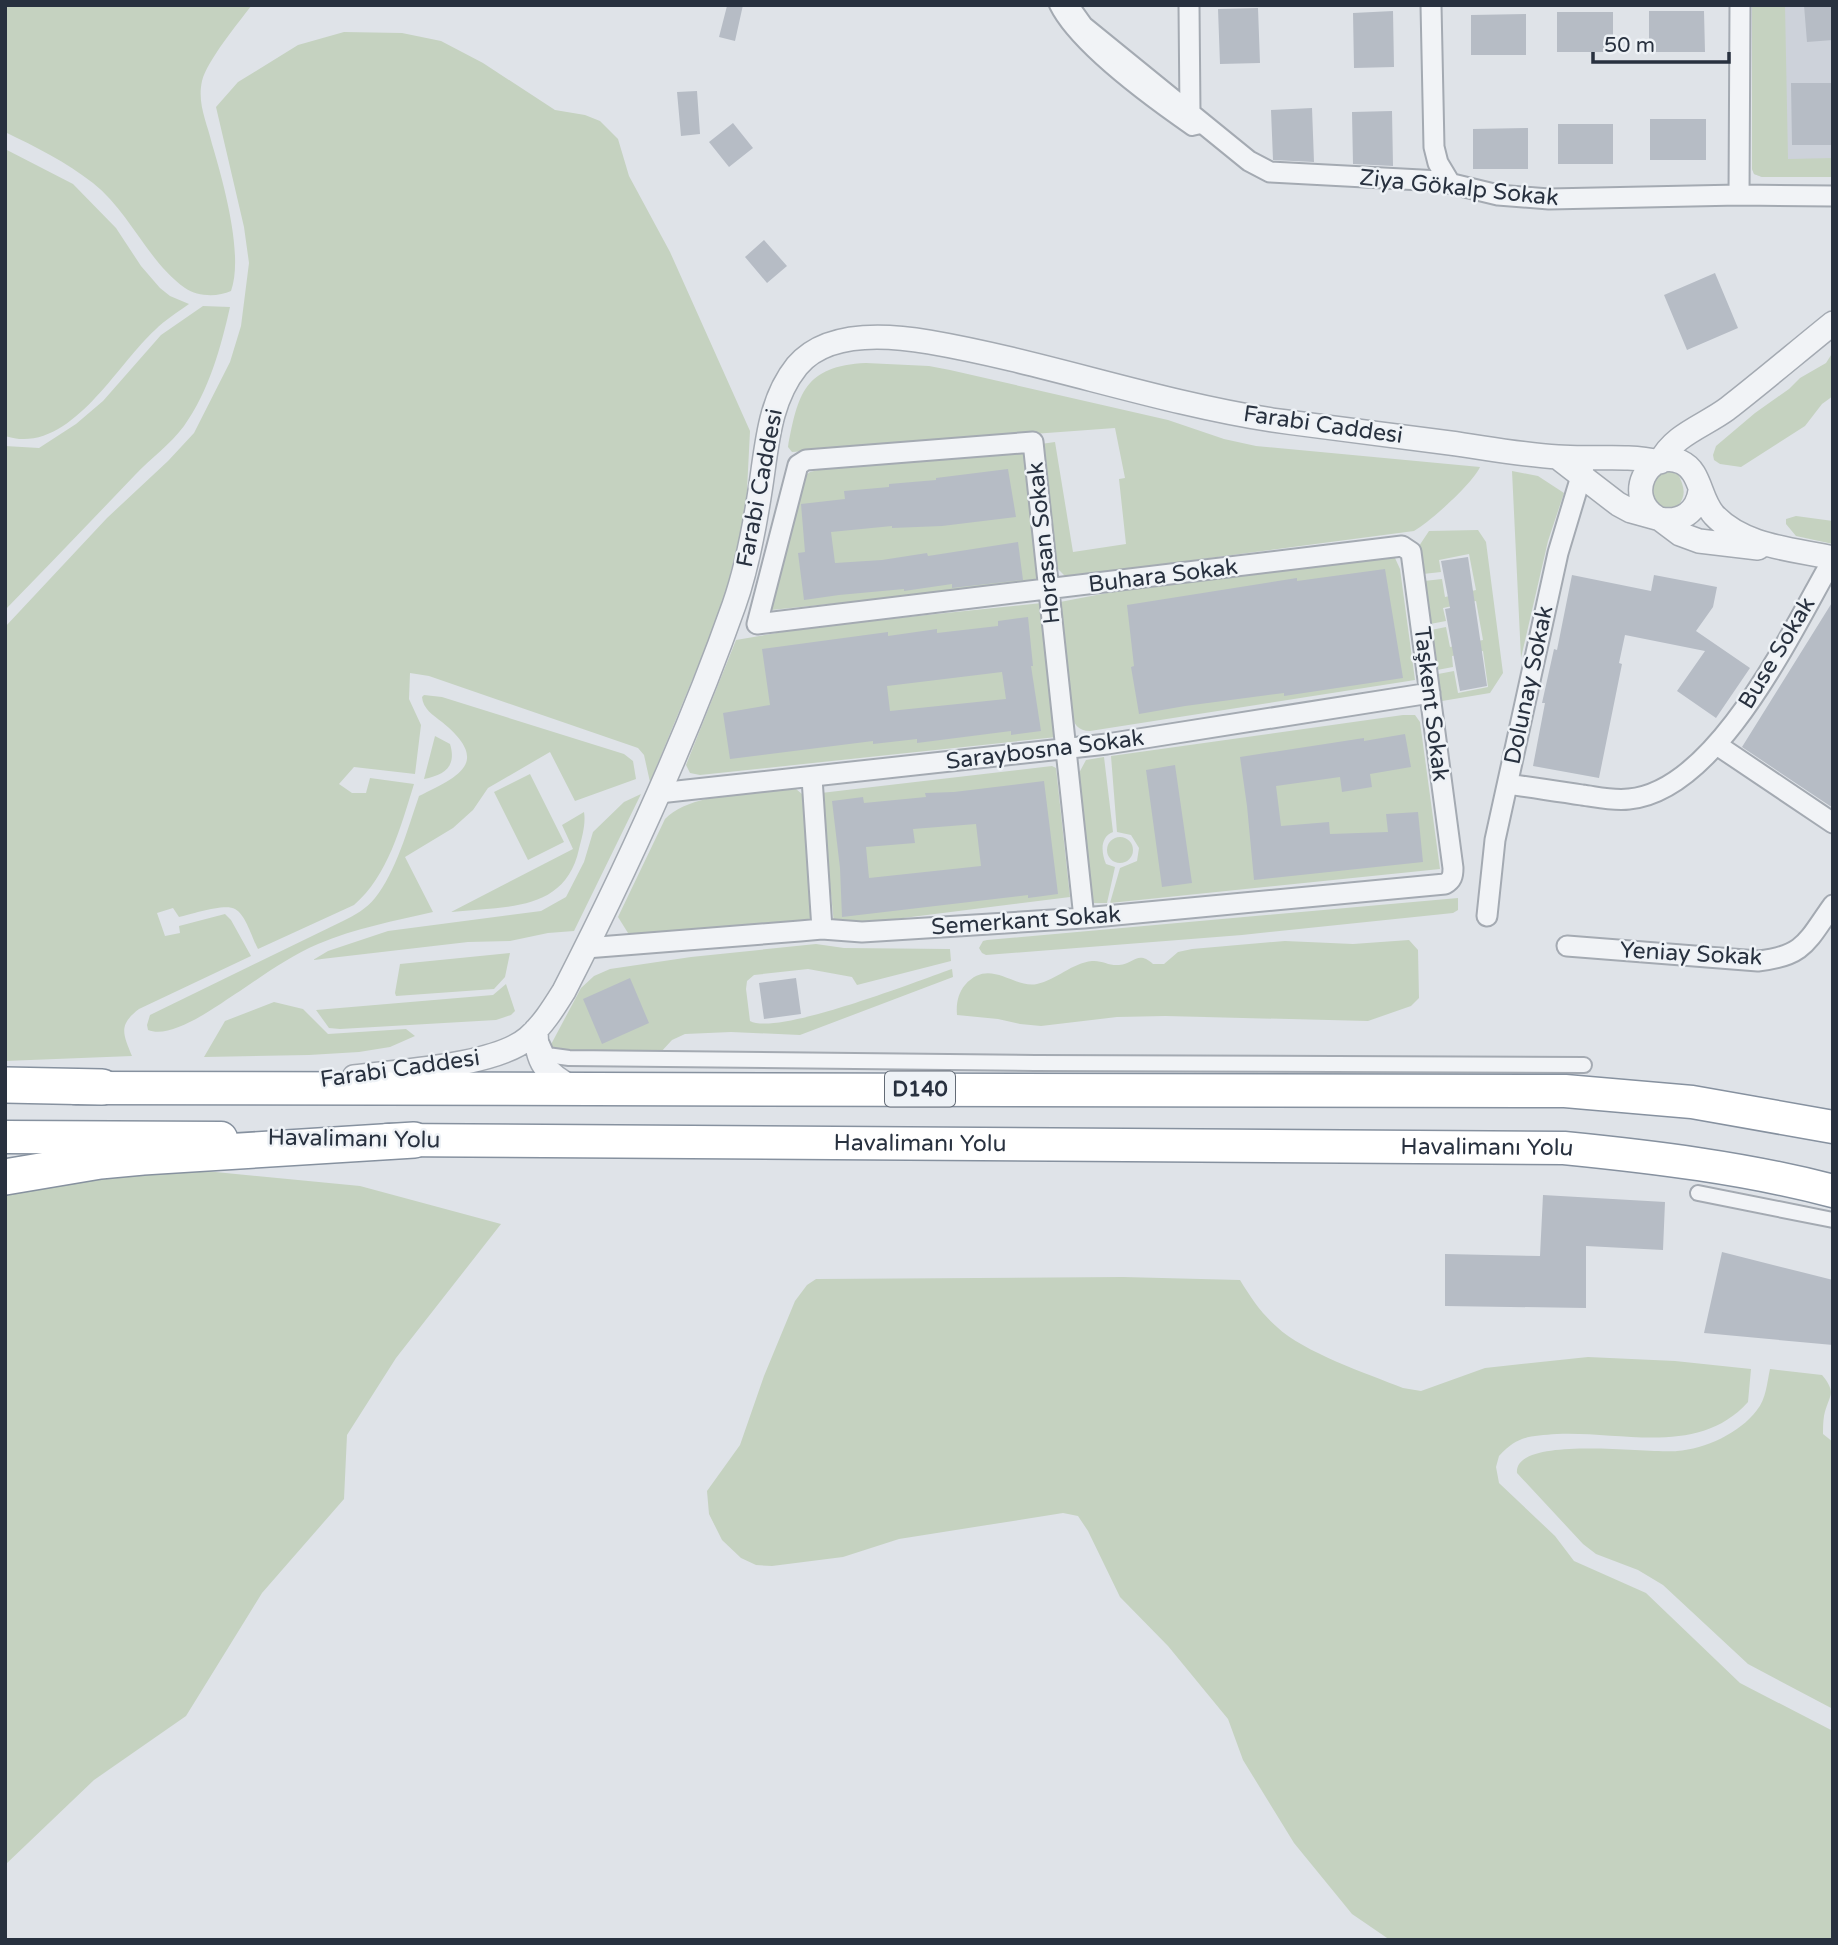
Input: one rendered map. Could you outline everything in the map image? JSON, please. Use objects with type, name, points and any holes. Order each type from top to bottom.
[{"type":"highway","points":[[5,1085],[102,1087]]},
{"type":"highway","name":"D140","points":[[5,1091],[102,1087],[1565,1091],[1692,1102],[1833,1127]]},
{"type":"highway","name":"Havalimanı Yolu","points":[[5,1138],[81,1136],[1564,1148],[1709,1167],[1833,1191]]},
{"type":"highway","points":[[5,1177],[100,1161],[161,1155],[414,1140]]},
{"type":"street","points":[[1057,5],[1082,39],[1129,80],[1192,128],[1198,119],[1189,5]]},
{"type":"street","name":"Ziya Gökalp Sokak","points":[[1068,5],[1083,26],[1249,161],[1270,172],[1450,183],[1498,195],[1549,199],[1833,196]]},
{"type":"street","points":[[1431,5],[1434,148],[1438,163],[1450,183]]},
{"type":"street","points":[[1739,195],[1740,5]]},
{"type":"street","points":[[1659,462],[1666,449],[1675,441],[1724,411],[1833,323]]},
{"type":"street","name":"Farabi Caddesi","points":[[271,1088],[478,1060],[517,1045],[536,1030],[564,990],[586,948],[659,793],[703,689],[745,571],[757,513],[769,427],[776,401],[798,365],[814,351],[834,343],[883,338],[921,341],[985,353],[1156,396],[1268,419],[1557,457],[1584,467],[1637,457],[1659,462]]},
{"type":"street","points":[[1584,467],[1618,504],[1631,511],[1672,521],[1688,514],[1695,506],[1701,440],[1724,411]]},
{"type":"street","name":"Horasan Sokak","points":[[757,624],[798,465],[806,460],[1032,442],[1084,918]]},
{"type":"street","points":[[1802,552],[1699,541],[1680,534],[1647,510],[1640,493],[1642,478],[1659,462],[1678,461],[1696,480],[1716,516],[1734,531],[1766,544],[1802,552],[1833,559]]},
{"type":"street","name":"Dolunay Sokak","points":[[1487,916],[1494,840],[1558,553],[1584,467]]},
{"type":"street","name":"Buhara Sokak","points":[[757,624],[1402,546]]},
{"type":"street","name":"Taşkent Sokak","points":[[1402,546],[1411,552],[1453,868]]},
{"type":"street","name":"Buse Sokak","points":[[1508,784],[1618,800],[1632,799],[1659,790],[1674,781],[1717,745],[1747,705],[1833,559]]},
{"type":"street","name":"Saraybosna Sokak","points":[[659,793],[1066,749],[1430,693]]},
{"type":"street","points":[[1717,745],[1833,824]]},
{"type":"street","points":[[812,778],[822,929]]},
{"type":"street","name":"Semerkant Sokak","points":[[586,948],[822,929],[862,933],[1084,918],[1436,886],[1450,881],[1453,868]]},
{"type":"street","name":"Yeniay Sokak","points":[[1567,946],[1772,960],[1797,951],[1833,905]]},
{"type":"street","points":[[536,1030],[547,1055],[569,1058],[1584,1065]]},
{"type":"street","points":[[536,1030],[537,1053],[541,1062],[548,1072],[573,1088]]},
{"type":"street","points":[[1698,1193],[1833,1220]]},
{"type":"shaded area","points":[[1752,5],[1833,5],[1833,177],[1762,177],[1754,174]]},
{"type":"green space","points":[[5,5],[252,5],[210,63],[201,89],[203,113],[226,197],[234,238],[234,276],[231,291],[208,295],[185,288],[160,264],[118,208],[93,183],[39,149],[5,132]]},
{"type":"green space","points":[[1752,5],[1785,5],[1788,159],[1833,158],[1833,177],[1762,177],[1754,174]]},
{"type":"green space","points":[[344,32],[402,33],[441,41],[483,63],[555,110],[585,115],[600,121],[618,139],[629,176],[670,252],[750,431],[746,510],[722,608],[650,782],[644,755],[638,748],[429,676],[410,673],[409,699],[421,725],[415,774],[354,767],[339,784],[352,793],[366,793],[370,778],[414,784],[392,849],[376,880],[354,905],[258,949],[246,921],[239,912],[230,907],[179,917],[173,908],[157,913],[165,936],[180,933],[179,926],[225,914],[251,956],[139,1009],[128,1020],[124,1030],[132,1056],[5,1061],[5,627],[107,518],[194,433],[230,362],[241,326],[249,263],[244,227],[216,107],[238,82],[298,45]]},
{"type":"green space","points":[[5,149],[73,184],[116,228],[141,266],[160,288],[170,296],[189,304],[155,330],[89,404],[70,421],[50,433],[28,439],[5,436]]},
{"type":"green space","points":[[203,306],[230,307],[207,384],[184,426],[5,610],[5,446],[39,448],[76,424],[103,401],[161,335]]},
{"type":"green space","points":[[1833,352],[1833,396],[1822,404],[1805,426],[1741,467],[1720,464],[1714,460],[1716,446],[1800,378],[1826,363]]},
{"type":"green space","points":[[866,363],[929,366],[950,370],[1168,420],[1224,439],[1256,446],[1480,467],[1450,502],[1414,531],[1066,577],[1057,568],[1041,444],[1055,442],[1073,552],[1126,544],[1119,479],[1125,478],[1115,428],[792,452],[788,447],[792,428],[807,386],[829,370]]},
{"type":"green space","points":[[1025,451],[1037,583],[771,610],[803,477],[810,472],[826,468]]},
{"type":"green space","points":[[1512,471],[1538,476],[1564,493],[1548,541],[1521,658]]},
{"type":"green space","points":[[1666,471],[1678,474],[1684,494],[1678,506],[1662,510],[1652,499],[1652,489],[1659,474]]},
{"type":"green space","points":[[1796,516],[1833,521],[1833,544],[1796,536],[1786,524],[1786,519]]},
{"type":"green space","points":[[1478,530],[1486,542],[1503,673],[1490,693],[1442,701],[1438,674],[1454,671],[1458,693],[1488,687],[1483,651],[1452,656],[1453,667],[1437,670],[1431,630],[1446,627],[1450,647],[1483,640],[1476,601],[1443,608],[1446,621],[1430,624],[1424,581],[1442,579],[1445,597],[1476,590],[1469,554],[1439,560],[1441,572],[1423,574],[1419,546],[1429,531]]},
{"type":"green space","points":[[1383,557],[1395,558],[1400,569],[1415,680],[1090,731],[1079,728],[1073,720],[1070,713],[1060,602],[1112,592]]},
{"type":"green space","points":[[1042,603],[1057,737],[700,775],[690,773],[686,765],[736,640],[811,627]]},
{"type":"green space","points":[[422,697],[442,697],[624,754],[633,761],[636,779],[575,801],[550,752],[488,788],[473,810],[453,828],[405,857],[433,912],[332,938],[298,954],[196,1019],[170,1030],[148,1030],[150,1015],[347,919],[364,909],[375,898],[395,863],[419,796],[447,782],[464,766],[467,758],[465,748],[457,736],[426,708]]},
{"type":"green space","points":[[1415,715],[1420,722],[1440,869],[1110,903],[1120,868],[1137,861],[1139,848],[1131,835],[1117,832],[1111,756]]},
{"type":"green space","points":[[435,736],[450,744],[452,759],[443,772],[424,779]]},
{"type":"green space","points":[[1104,757],[1113,832],[1104,841],[1103,855],[1106,864],[1115,867],[1107,903],[1092,903],[1089,900],[1077,784],[1086,760]]},
{"type":"green space","points":[[1052,766],[1056,768],[1070,897],[840,926],[834,924],[821,793]]},
{"type":"green space","points":[[530,774],[564,842],[528,860],[494,792]]},
{"type":"green space","points":[[796,789],[802,794],[812,921],[632,936],[628,933],[618,917],[665,819],[676,810],[708,799]]},
{"type":"green space","points":[[641,794],[574,931],[510,941],[468,942],[313,960],[328,951],[388,931],[541,911],[566,897],[584,862],[593,832],[624,802]]},
{"type":"green space","points":[[584,812],[579,849],[572,870],[561,885],[530,902],[451,912],[573,849],[562,825]]},
{"type":"green space","points":[[1120,837],[1129,841],[1133,850],[1129,859],[1120,863],[1111,859],[1107,850],[1111,841]]},
{"type":"green space","points":[[1458,898],[1458,910],[1453,913],[1242,935],[986,955],[979,948],[983,941],[987,940]]},
{"type":"green space","points":[[1409,940],[1418,950],[1419,998],[1411,1006],[1368,1021],[1165,1016],[1117,1017],[1041,1026],[957,1015],[958,999],[963,988],[974,977],[983,974],[1037,984],[1085,962],[1119,965],[1143,958],[1153,964],[1164,964],[1178,952],[1192,949],[1285,941],[1353,944]]},
{"type":"green space","points":[[816,944],[844,948],[950,949],[951,961],[857,985],[852,977],[808,969],[754,975],[747,981],[746,989],[750,1021],[765,1024],[817,1014],[952,969],[953,977],[800,1035],[731,1032],[685,1034],[672,1040],[660,1053],[547,1052],[581,988],[594,976],[610,969],[691,957]]},
{"type":"green space","points":[[510,953],[505,977],[494,989],[396,996],[400,964]]},
{"type":"green space","points":[[506,984],[515,1011],[496,1020],[340,1029],[329,1028],[316,1010],[493,995]]},
{"type":"green space","points":[[274,1002],[303,1009],[328,1034],[406,1029],[415,1036],[390,1047],[359,1052],[204,1057],[225,1021]]},
{"type":"green space","points":[[175,1168],[360,1186],[501,1224],[396,1358],[347,1435],[344,1499],[262,1593],[186,1716],[94,1780],[5,1865],[5,1192],[23,1184]]},
{"type":"green space","points":[[1123,1277],[1240,1280],[1266,1316],[1288,1336],[1337,1362],[1403,1388],[1421,1391],[1485,1368],[1588,1357],[1675,1361],[1751,1369],[1748,1402],[1728,1419],[1707,1430],[1658,1438],[1582,1434],[1533,1436],[1519,1440],[1506,1449],[1499,1456],[1496,1467],[1499,1483],[1555,1536],[1574,1561],[1646,1593],[1740,1683],[1833,1731],[1833,1940],[1390,1940],[1352,1914],[1294,1843],[1243,1760],[1228,1719],[1168,1646],[1120,1597],[1078,1516],[1063,1513],[899,1539],[843,1557],[772,1566],[756,1565],[741,1558],[722,1540],[709,1514],[707,1491],[740,1445],[764,1376],[795,1301],[807,1285],[816,1279]]},
{"type":"green space","points":[[1770,1369],[1822,1375],[1831,1391],[1824,1416],[1823,1434],[1833,1442],[1833,1709],[1748,1664],[1663,1585],[1638,1570],[1596,1554],[1583,1544],[1517,1473],[1522,1461],[1537,1454],[1559,1450],[1586,1448],[1677,1451],[1710,1443],[1732,1433],[1757,1410],[1764,1396]]},
{"type":"building","points":[[743,5],[735,41],[719,37],[727,6]]},
{"type":"building","points":[[1804,5],[1833,5],[1833,40],[1807,42]]},
{"type":"building","points":[[1258,8],[1260,63],[1220,64],[1218,9]]},
{"type":"building","points":[[1393,11],[1394,67],[1354,68],[1353,13]]},
{"type":"building","points":[[1649,11],[1704,11],[1705,52],[1649,52]]},
{"type":"building","points":[[1557,12],[1613,12],[1613,52],[1557,52]]},
{"type":"building","points":[[1526,14],[1526,55],[1471,55],[1471,15]]},
{"type":"building","points":[[1791,83],[1833,83],[1833,145],[1792,145]]},
{"type":"building","points":[[697,91],[700,134],[681,136],[677,92]]},
{"type":"building","points":[[1312,108],[1314,162],[1273,160],[1271,110]]},
{"type":"building","points":[[1392,111],[1393,166],[1353,164],[1352,112]]},
{"type":"building","points":[[1650,119],[1706,119],[1706,160],[1650,160]]},
{"type":"building","points":[[733,123],[753,148],[729,167],[709,142]]},
{"type":"building","points":[[1558,124],[1613,124],[1613,164],[1558,164]]},
{"type":"building","points":[[1528,128],[1528,169],[1473,169],[1473,129]]},
{"type":"building","points":[[764,240],[787,266],[767,283],[745,257]]},
{"type":"building","points":[[1715,273],[1738,328],[1687,350],[1664,295]]},
{"type":"building","points":[[1008,469],[1016,517],[942,526],[892,526],[831,532],[835,563],[927,553],[928,556],[1018,542],[1023,580],[952,588],[952,584],[804,600],[798,553],[805,552],[801,504],[845,499],[844,491]]},
{"type":"building","points":[[1468,557],[1487,686],[1460,691],[1445,609],[1450,608],[1441,561]]},
{"type":"building","points":[[1385,569],[1403,678],[1139,714],[1131,667],[1134,666],[1127,605],[1297,578],[1297,581]]},
{"type":"building","points":[[1572,575],[1651,591],[1654,575],[1717,587],[1713,607],[1696,631],[1750,668],[1716,718],[1677,691],[1705,651],[1625,635],[1619,663],[1622,664],[1599,778],[1533,766],[1545,703],[1542,703],[1554,649],[1557,650]]},
{"type":"building","points":[[1833,601],[1833,808],[1742,747]]},
{"type":"building","points":[[1028,617],[1031,666],[1041,731],[1011,735],[1011,731],[917,743],[917,739],[873,744],[873,741],[730,759],[723,713],[770,705],[762,649],[888,632],[888,636],[937,629],[937,633],[998,626],[998,621]],"holes":[[[1002,672],[1006,699],[890,711],[887,686]]]},
{"type":"building","points":[[1405,734],[1411,767],[1370,774],[1372,787],[1342,792],[1340,777],[1276,786],[1281,826],[1329,822],[1330,834],[1388,832],[1386,814],[1418,812],[1423,862],[1254,880],[1240,757]]},
{"type":"building","points":[[1175,765],[1192,883],[1162,887],[1146,770]]},
{"type":"building","points":[[1044,781],[1058,894],[1028,898],[1028,895],[842,917],[840,868],[832,801],[863,797],[864,803],[926,797],[925,793]],"holes":[[[976,824],[981,866],[869,878],[866,847],[915,843],[913,829]]]},
{"type":"building","points":[[630,978],[649,1023],[602,1044],[583,999]]},
{"type":"building","points":[[796,978],[801,1014],[764,1019],[759,983]]},
{"type":"building","points":[[1543,1195],[1665,1202],[1663,1250],[1586,1246],[1586,1308],[1445,1306],[1445,1254],[1540,1256]]},
{"type":"building","points":[[1722,1252],[1833,1280],[1833,1345],[1704,1333]]}]
